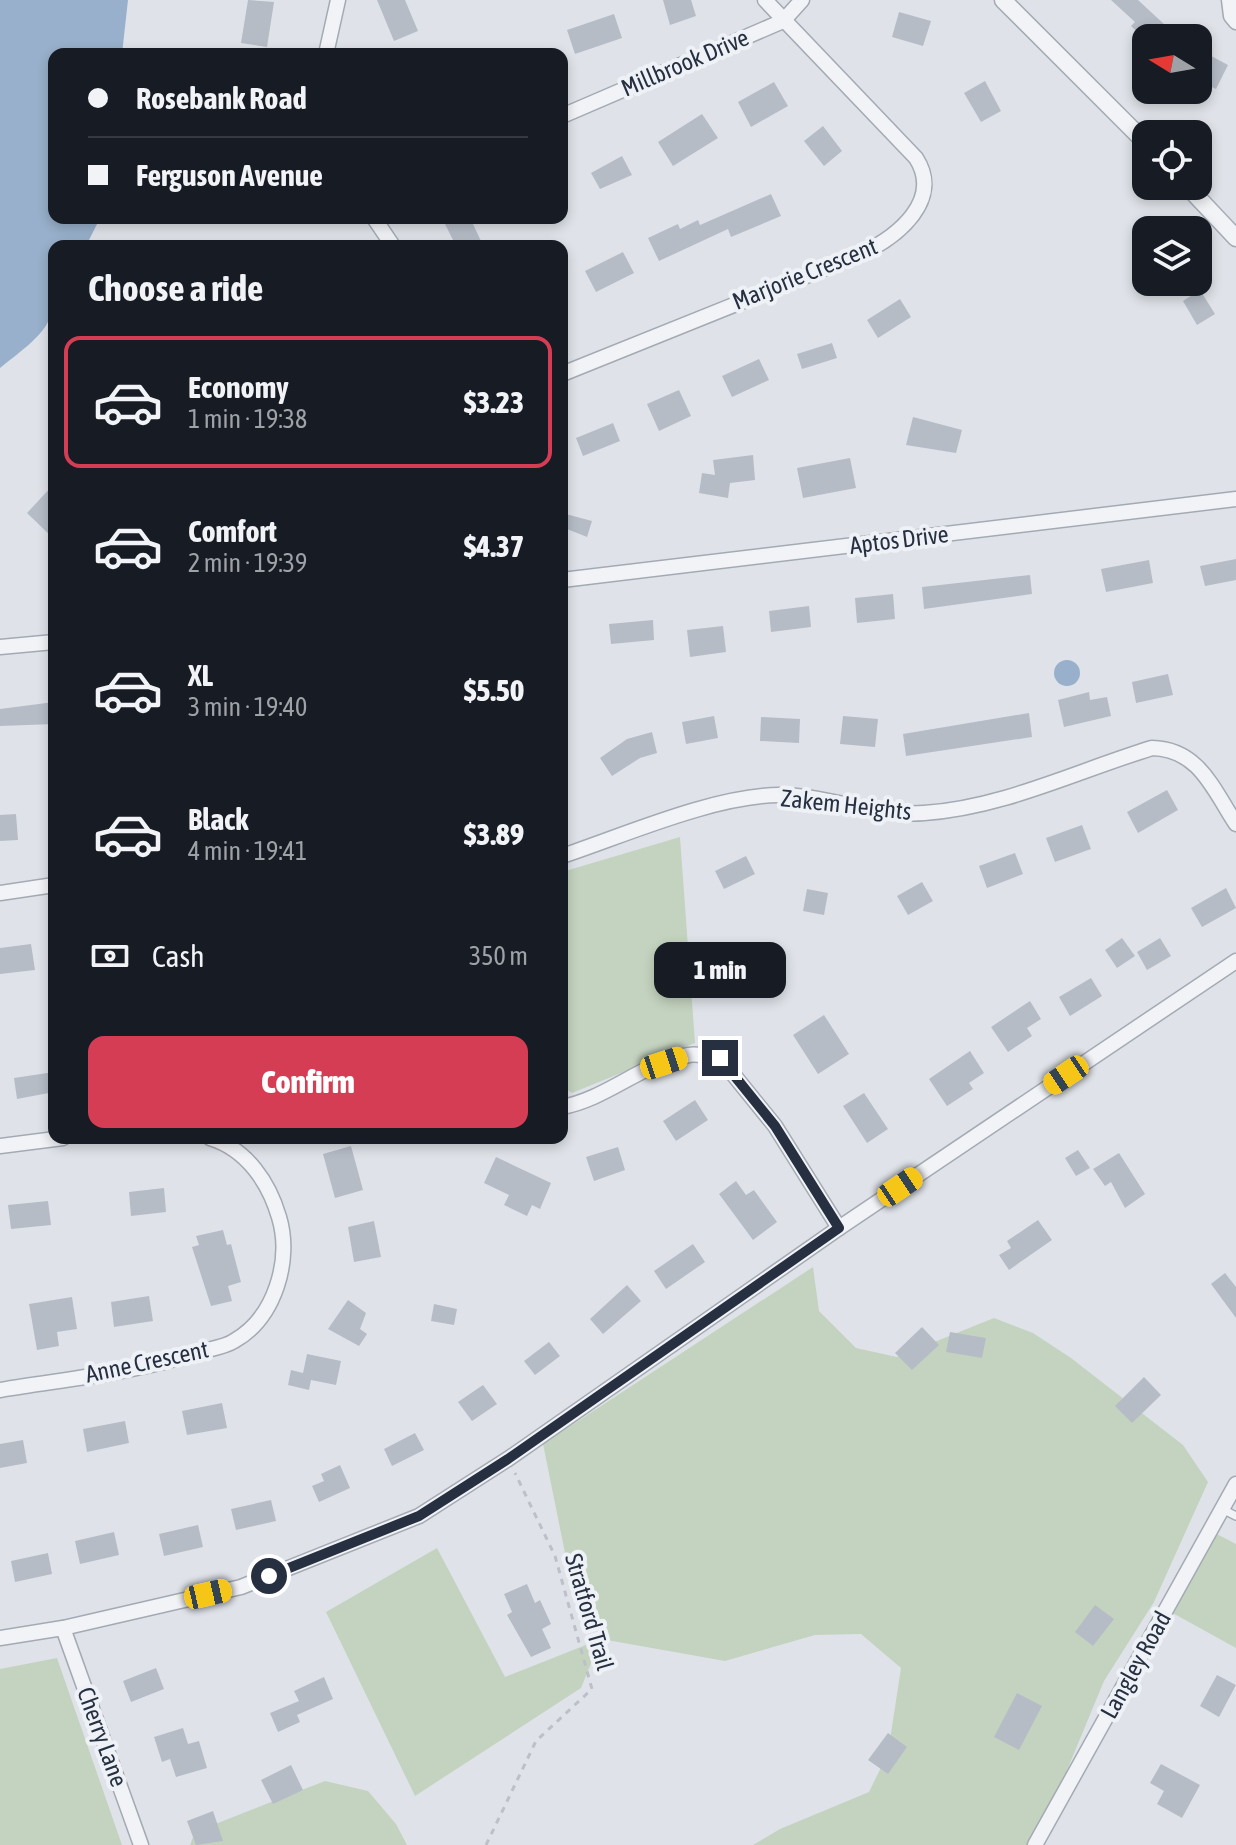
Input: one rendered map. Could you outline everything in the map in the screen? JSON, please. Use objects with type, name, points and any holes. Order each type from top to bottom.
[{"type":"street","points":[[327,48],[338,0]]},
{"type":"street","name":"Marjorie Crescent","points":[[568,372],[863,253],[887,241],[914,215],[926,190],[924,171],[916,158],[765,0]]},
{"type":"street","name":"Millbrook Drive","points":[[568,113],[783,21],[802,0]]},
{"type":"street","points":[[1003,0],[1132,129]]},
{"type":"street","points":[[1229,0],[1231,16],[1236,22]]},
{"type":"street","points":[[1200,200],[1236,238]]},
{"type":"street","name":"Aptos Drive","points":[[568,579],[1236,499]]},
{"type":"street","points":[[0,647],[48,643]]},
{"type":"street","name":"Zakem Heights","points":[[568,854],[708,807],[779,795],[889,813],[925,813],[989,803],[1152,748],[1170,748],[1187,755],[1236,824]]},
{"type":"street","points":[[0,893],[48,886]]},
{"type":"street","points":[[0,1638],[63,1628],[241,1587],[419,1516],[508,1459],[839,1228],[1236,961]]},
{"type":"street","points":[[568,1106],[587,1101],[664,1063],[691,1054],[720,1058],[775,1126],[839,1228]]},
{"type":"street","points":[[0,1146],[48,1140]]},
{"type":"street","name":"Anne Crescent","points":[[0,1390],[172,1361],[234,1341],[262,1316],[282,1274],[284,1232],[272,1192],[247,1158],[221,1144]]},
{"type":"street","name":"Langley Road","points":[[1035,1845],[1229,1512],[1236,1484]]},
{"type":"street","name":"Cherry Lane","points":[[63,1628],[141,1845]]},
{"type":"path","name":"Stratford Trail","points":[[486,1845],[536,1741],[592,1689],[555,1556],[508,1459]]},
{"type":"green space","points":[[680,837],[695,1043],[572,1093],[568,1090],[568,870]]},
{"type":"green space","points":[[813,1267],[819,1311],[856,1348],[897,1357],[994,1318],[1033,1333],[1071,1358],[1183,1445],[1208,1482],[1154,1602],[1104,1681],[1036,1845],[753,1845],[780,1829],[869,1792],[888,1753],[901,1668],[861,1634],[815,1635],[725,1661],[601,1639],[591,1601],[565,1553],[543,1444]]},
{"type":"green space","points":[[1209,1530],[1236,1544],[1236,1648],[1169,1611]]},
{"type":"green space","points":[[437,1548],[505,1677],[601,1639],[581,1688],[415,1796],[326,1612]]},
{"type":"green space","points":[[57,1658],[122,1845],[0,1845],[0,1669]]},
{"type":"green space","points":[[325,1781],[368,1791],[396,1824],[407,1845],[190,1845],[195,1832]]},
{"type":"water","points":[[0,0],[128,0],[123,48],[48,48],[48,224],[97,224],[89,240],[48,240],[48,322],[34,340],[0,368]]},
{"type":"water","points":[[1067,660],[1076,664],[1080,673],[1076,682],[1067,686],[1058,682],[1054,673],[1058,664]]},
{"type":"building","points":[[248,0],[274,2],[267,47],[241,43]]},
{"type":"building","points":[[377,0],[405,0],[418,31],[394,41]]},
{"type":"building","points":[[663,0],[691,0],[696,16],[670,25]]},
{"type":"building","points":[[1111,0],[1138,0],[1164,24],[1133,24],[1135,22]]},
{"type":"building","points":[[899,12],[931,21],[923,46],[892,37]]},
{"type":"building","points":[[614,14],[622,38],[575,54],[567,30]]},
{"type":"building","points":[[1212,56],[1228,65],[1216,89],[1212,87]]},
{"type":"building","points":[[985,81],[1001,111],[981,122],[964,93]]},
{"type":"building","points":[[774,82],[788,106],[751,127],[738,102]]},
{"type":"building","points":[[702,114],[718,138],[673,166],[658,142]]},
{"type":"building","points":[[823,126],[842,151],[824,166],[804,141]]},
{"type":"building","points":[[622,156],[632,175],[600,189],[591,173]]},
{"type":"building","points":[[771,194],[781,216],[731,237],[728,229],[659,261],[648,238],[678,224],[680,229],[698,220],[700,225]]},
{"type":"building","points":[[445,224],[473,224],[481,240],[453,240]]},
{"type":"building","points":[[623,252],[634,273],[596,292],[585,271]]},
{"type":"building","points":[[1191,296],[1204,296],[1215,314],[1197,325],[1183,301]]},
{"type":"building","points":[[900,299],[911,317],[878,338],[867,320]]},
{"type":"building","points":[[832,343],[837,358],[802,369],[797,354]]},
{"type":"building","points":[[759,359],[769,380],[732,397],[722,376]]},
{"type":"building","points":[[679,390],[691,416],[659,431],[647,404]]},
{"type":"building","points":[[913,417],[962,430],[956,453],[906,445]]},
{"type":"building","points":[[613,423],[620,441],[583,456],[576,438]]},
{"type":"building","points":[[753,455],[755,480],[730,483],[728,498],[699,493],[702,473],[715,475],[713,460]]},
{"type":"building","points":[[850,458],[856,488],[803,498],[797,468]]},
{"type":"building","points":[[48,490],[48,533],[27,513]]},
{"type":"building","points":[[568,515],[592,521],[587,537],[568,529]]},
{"type":"building","points":[[1236,559],[1236,580],[1205,586],[1200,566]]},
{"type":"building","points":[[1149,560],[1153,583],[1106,592],[1101,569]]},
{"type":"building","points":[[1030,575],[1032,594],[924,609],[922,587]]},
{"type":"building","points":[[893,594],[895,619],[857,623],[855,598]]},
{"type":"building","points":[[809,606],[811,627],[771,632],[769,611]]},
{"type":"building","points":[[653,620],[654,640],[611,644],[609,624]]},
{"type":"building","points":[[723,626],[726,652],[690,657],[687,630]]},
{"type":"building","points":[[1168,674],[1173,695],[1136,703],[1132,682]]},
{"type":"building","points":[[1089,692],[1090,700],[1107,697],[1111,716],[1064,727],[1058,700]]},
{"type":"building","points":[[48,703],[48,724],[0,726],[0,709]]},
{"type":"building","points":[[1029,713],[1032,737],[906,756],[903,734]]},
{"type":"building","points":[[714,716],[718,738],[686,744],[682,722]]},
{"type":"building","points":[[843,716],[878,719],[875,747],[840,744]]},
{"type":"building","points":[[761,717],[800,719],[799,743],[760,741]]},
{"type":"building","points":[[652,732],[657,753],[640,758],[612,776],[600,758],[627,739]]},
{"type":"building","points":[[1167,790],[1178,810],[1138,833],[1127,812]]},
{"type":"building","points":[[16,814],[18,840],[0,841],[0,815]]},
{"type":"building","points":[[1082,825],[1091,849],[1055,862],[1046,838]]},
{"type":"building","points":[[1015,853],[1023,874],[987,888],[979,866]]},
{"type":"building","points":[[746,856],[755,874],[724,889],[715,871]]},
{"type":"building","points":[[922,882],[933,901],[908,915],[897,896]]},
{"type":"building","points":[[1226,888],[1236,908],[1202,927],[1191,908]]},
{"type":"building","points":[[807,889],[828,893],[824,915],[803,911]]},
{"type":"building","points":[[1122,938],[1135,956],[1117,968],[1105,950]]},
{"type":"building","points":[[1160,938],[1171,956],[1147,970],[1137,952]]},
{"type":"building","points":[[31,944],[35,970],[0,974],[0,948]]},
{"type":"building","points":[[1091,978],[1102,996],[1070,1016],[1059,997]]},
{"type":"building","points":[[1030,1001],[1041,1019],[1027,1028],[1032,1036],[1008,1052],[991,1027]]},
{"type":"building","points":[[824,1015],[849,1054],[818,1074],[793,1035]]},
{"type":"building","points":[[970,1051],[984,1073],[969,1083],[973,1089],[947,1106],[929,1079]]},
{"type":"building","points":[[48,1073],[48,1093],[17,1099],[14,1078]]},
{"type":"building","points":[[864,1093],[888,1129],[867,1143],[843,1106]]},
{"type":"building","points":[[695,1100],[708,1120],[676,1141],[663,1121]]},
{"type":"building","points":[[351,1146],[363,1190],[335,1198],[323,1154]]},
{"type":"building","points":[[618,1147],[625,1170],[594,1181],[586,1157]]},
{"type":"building","points":[[1078,1150],[1090,1168],[1076,1176],[1065,1158]]},
{"type":"building","points":[[1119,1153],[1145,1194],[1125,1208],[1111,1182],[1105,1186],[1093,1169]]},
{"type":"building","points":[[496,1157],[551,1183],[540,1209],[532,1205],[527,1216],[504,1205],[509,1195],[484,1183]]},
{"type":"building","points":[[736,1181],[746,1195],[754,1190],[777,1222],[753,1240],[719,1194]]},
{"type":"building","points":[[164,1188],[166,1212],[131,1216],[129,1192]]},
{"type":"building","points":[[48,1201],[51,1225],[11,1229],[8,1205]]},
{"type":"building","points":[[1038,1220],[1052,1240],[1009,1270],[999,1255],[1011,1248],[1007,1241]]},
{"type":"building","points":[[374,1221],[381,1257],[354,1262],[348,1227]]},
{"type":"building","points":[[223,1230],[227,1245],[231,1244],[241,1282],[228,1286],[232,1301],[211,1306],[192,1247],[199,1245],[196,1236]]},
{"type":"building","points":[[693,1244],[705,1262],[666,1289],[654,1271]]},
{"type":"building","points":[[1225,1273],[1236,1287],[1236,1318],[1211,1284]]},
{"type":"building","points":[[627,1285],[641,1301],[603,1334],[590,1319]]},
{"type":"building","points":[[149,1296],[153,1321],[114,1327],[111,1302]]},
{"type":"building","points":[[72,1297],[77,1329],[57,1332],[59,1346],[37,1350],[29,1304]]},
{"type":"building","points":[[348,1300],[366,1313],[360,1329],[367,1334],[359,1346],[328,1329]]},
{"type":"building","points":[[434,1304],[457,1309],[454,1325],[431,1321]]},
{"type":"building","points":[[922,1327],[939,1345],[912,1370],[895,1353]]},
{"type":"building","points":[[950,1332],[986,1338],[982,1358],[946,1352]]},
{"type":"building","points":[[549,1342],[560,1356],[535,1375],[524,1361]]},
{"type":"building","points":[[307,1354],[341,1361],[336,1385],[311,1380],[309,1390],[288,1385],[291,1370],[303,1373]]},
{"type":"building","points":[[1144,1377],[1161,1395],[1132,1423],[1115,1406]]},
{"type":"building","points":[[483,1385],[497,1404],[472,1421],[458,1402]]},
{"type":"building","points":[[222,1403],[227,1428],[187,1435],[182,1411]]},
{"type":"building","points":[[125,1421],[129,1443],[87,1452],[83,1429]]},
{"type":"building","points":[[415,1433],[424,1450],[392,1466],[384,1449]]},
{"type":"building","points":[[23,1440],[27,1463],[0,1468],[0,1444]]},
{"type":"building","points":[[340,1465],[350,1488],[319,1502],[312,1486],[324,1481],[321,1474]]},
{"type":"building","points":[[271,1500],[276,1521],[236,1530],[231,1509]]},
{"type":"building","points":[[198,1525],[203,1547],[164,1556],[159,1534]]},
{"type":"building","points":[[114,1532],[119,1555],[80,1564],[75,1541]]},
{"type":"building","points":[[48,1553],[52,1574],[15,1582],[11,1561]]},
{"type":"building","points":[[527,1584],[535,1603],[540,1600],[551,1624],[542,1629],[551,1648],[531,1657],[507,1615],[512,1612],[504,1594]]},
{"type":"building","points":[[1095,1605],[1114,1619],[1093,1646],[1075,1632]]},
{"type":"building","points":[[156,1668],[164,1689],[131,1702],[123,1681]]},
{"type":"building","points":[[1217,1675],[1236,1685],[1219,1717],[1200,1706]]},
{"type":"building","points":[[324,1677],[333,1699],[297,1715],[300,1722],[278,1732],[270,1713],[299,1701],[294,1691]]},
{"type":"building","points":[[1017,1693],[1042,1706],[1019,1750],[994,1737]]},
{"type":"building","points":[[183,1728],[188,1744],[199,1741],[207,1768],[176,1777],[170,1759],[162,1762],[154,1737]]},
{"type":"building","points":[[888,1733],[907,1747],[888,1774],[868,1760]]},
{"type":"building","points":[[1161,1764],[1200,1785],[1182,1818],[1157,1804],[1164,1791],[1150,1783]]},
{"type":"building","points":[[291,1765],[303,1790],[273,1804],[261,1780]]},
{"type":"building","points":[[213,1811],[223,1841],[196,1845],[187,1821]]},
{"type":"route","points":[[269,1576],[419,1516],[508,1459],[839,1228],[775,1126],[740,1078],[720,1058]]}]
